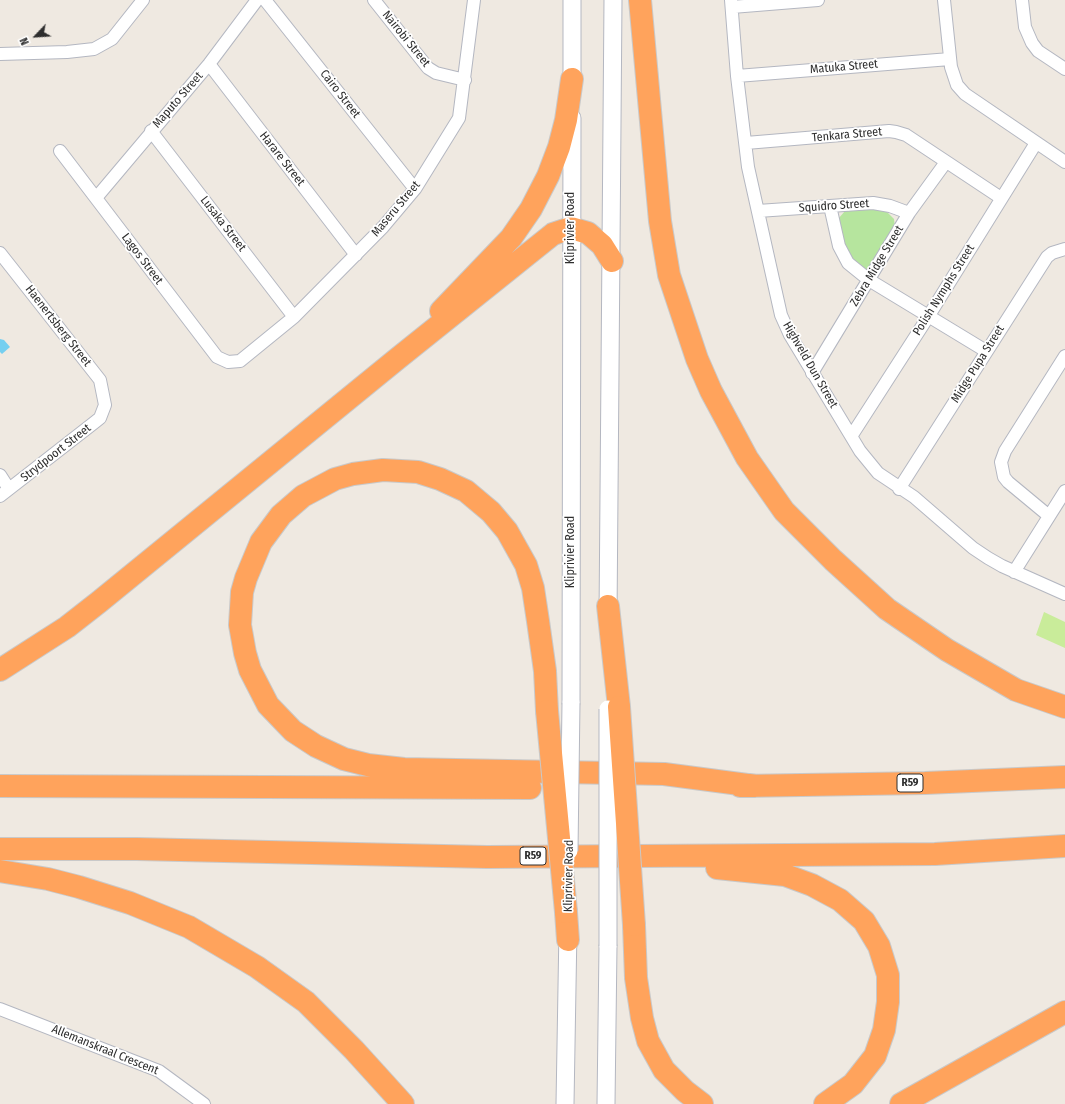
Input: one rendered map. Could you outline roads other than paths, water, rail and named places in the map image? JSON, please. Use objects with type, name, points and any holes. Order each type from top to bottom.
[{"type":"highway","points":[[640,0],[660,221],[669,275],[696,359],[711,391],[744,452],[764,484],[784,511],[887,609],[947,650],[1016,690],[1065,708]]},
{"type":"highway","points":[[397,359],[511,238],[531,209],[548,176],[559,147],[566,120],[572,79]]},
{"type":"highway","points":[[0,670],[67,628],[545,240],[560,230],[571,228],[588,233],[596,239],[612,260]]},
{"type":"highway","points":[[568,940],[567,913],[547,711],[544,671],[538,621],[533,588],[526,565],[507,531],[492,512],[466,491],[440,479],[418,472],[382,470],[353,474],[335,479],[303,496],[281,515],[261,542],[246,578],[242,592],[240,625],[244,653],[250,670],[268,705],[293,730],[316,746],[344,759],[368,765],[404,769],[664,774],[755,786]]},
{"type":"highway","points":[[608,606],[613,708],[634,925],[636,978],[642,1018],[648,1041],[664,1070],[685,1091],[702,1104]]},
{"type":"highway","name":"R59","points":[[0,786],[264,788],[755,786],[925,783],[1065,777]]},
{"type":"highway","name":"R59","points":[[0,849],[137,849],[416,856],[935,854],[1065,846]]},
{"type":"highway","points":[[416,856],[512,868],[726,868],[785,875],[812,885],[840,900],[864,921],[879,946],[888,976],[888,1002],[884,1030],[875,1056],[853,1084],[825,1104]]},
{"type":"highway","points":[[0,871],[48,879],[79,887],[130,903],[189,927],[257,967],[306,1002],[354,1050],[403,1104]]},
{"type":"highway","points":[[901,1104],[1065,1012]]},
{"type":"main road","name":"Kliprivier Road","points":[[567,913],[571,703],[572,0]]},
{"type":"main road","points":[[608,606],[613,0]]},
{"type":"main road","points":[[606,1104],[613,708]]},
{"type":"main road","points":[[565,1104],[568,940]]},
{"type":"street","points":[[0,54],[67,52],[94,49],[112,39],[143,0]]},
{"type":"street","name":"Maputo Street","points":[[96,198],[209,64],[257,0]]},
{"type":"street","name":"Cairo Street","points":[[265,0],[415,189]]},
{"type":"street","name":"Nairobi Street","points":[[374,0],[428,68],[436,73],[465,80]]},
{"type":"street","name":"Maseru Street","points":[[228,362],[240,361],[294,317],[384,227],[415,189],[456,125],[461,111],[474,0]]},
{"type":"street","points":[[731,3],[818,0]]},
{"type":"street","points":[[944,0],[950,59],[953,77],[957,85],[965,94],[1065,162]]},
{"type":"street","points":[[1022,0],[1025,27],[1032,42],[1038,51],[1065,69]]},
{"type":"street","name":"Highveld Dun Street","points":[[731,3],[737,76],[748,167],[781,315],[812,373],[852,435],[860,451],[873,468],[899,489],[914,497],[973,548],[997,564],[1065,594]]},
{"type":"street","name":"Matuka Street","points":[[737,76],[950,59]]},
{"type":"street","name":"Harare Street","points":[[209,64],[356,255]]},
{"type":"street","name":"Lusaka Street","points":[[151,131],[294,317]]},
{"type":"street","name":"Tenkara Street","points":[[746,143],[888,131],[906,135],[1001,198]]},
{"type":"street","name":"Polish Nymphs Street","points":[[852,435],[928,317],[1036,143]]},
{"type":"street","name":"Lagos Street","points":[[60,151],[217,357],[228,362]]},
{"type":"street","name":"Zebra Midge Street","points":[[812,373],[909,213],[946,162]]},
{"type":"street","name":"Squidro Street","points":[[758,211],[874,203],[890,206],[909,213]]},
{"type":"street","points":[[830,206],[839,246],[848,263],[869,280],[986,351]]},
{"type":"street","name":"Midge Pupa Street","points":[[899,489],[1047,257],[1052,253],[1065,249]]},
{"type":"street","name":"Haenertsberg Street","points":[[0,253],[100,380],[105,405]]},
{"type":"street","points":[[1056,512],[1008,482],[1001,470],[1001,462],[1005,451],[1065,356]]},
{"type":"street","name":"Strydpoort Street","points":[[5,493],[100,418],[105,405]]},
{"type":"street","points":[[0,475],[5,493]]},
{"type":"street","points":[[1014,572],[1056,512],[1065,492]]},
{"type":"street","name":"Allemanskraal Crescent","points":[[0,1009],[159,1071],[204,1104]]},
{"type":"water","points":[[0,339],[4,340],[10,347],[2,354],[0,352]]}]
